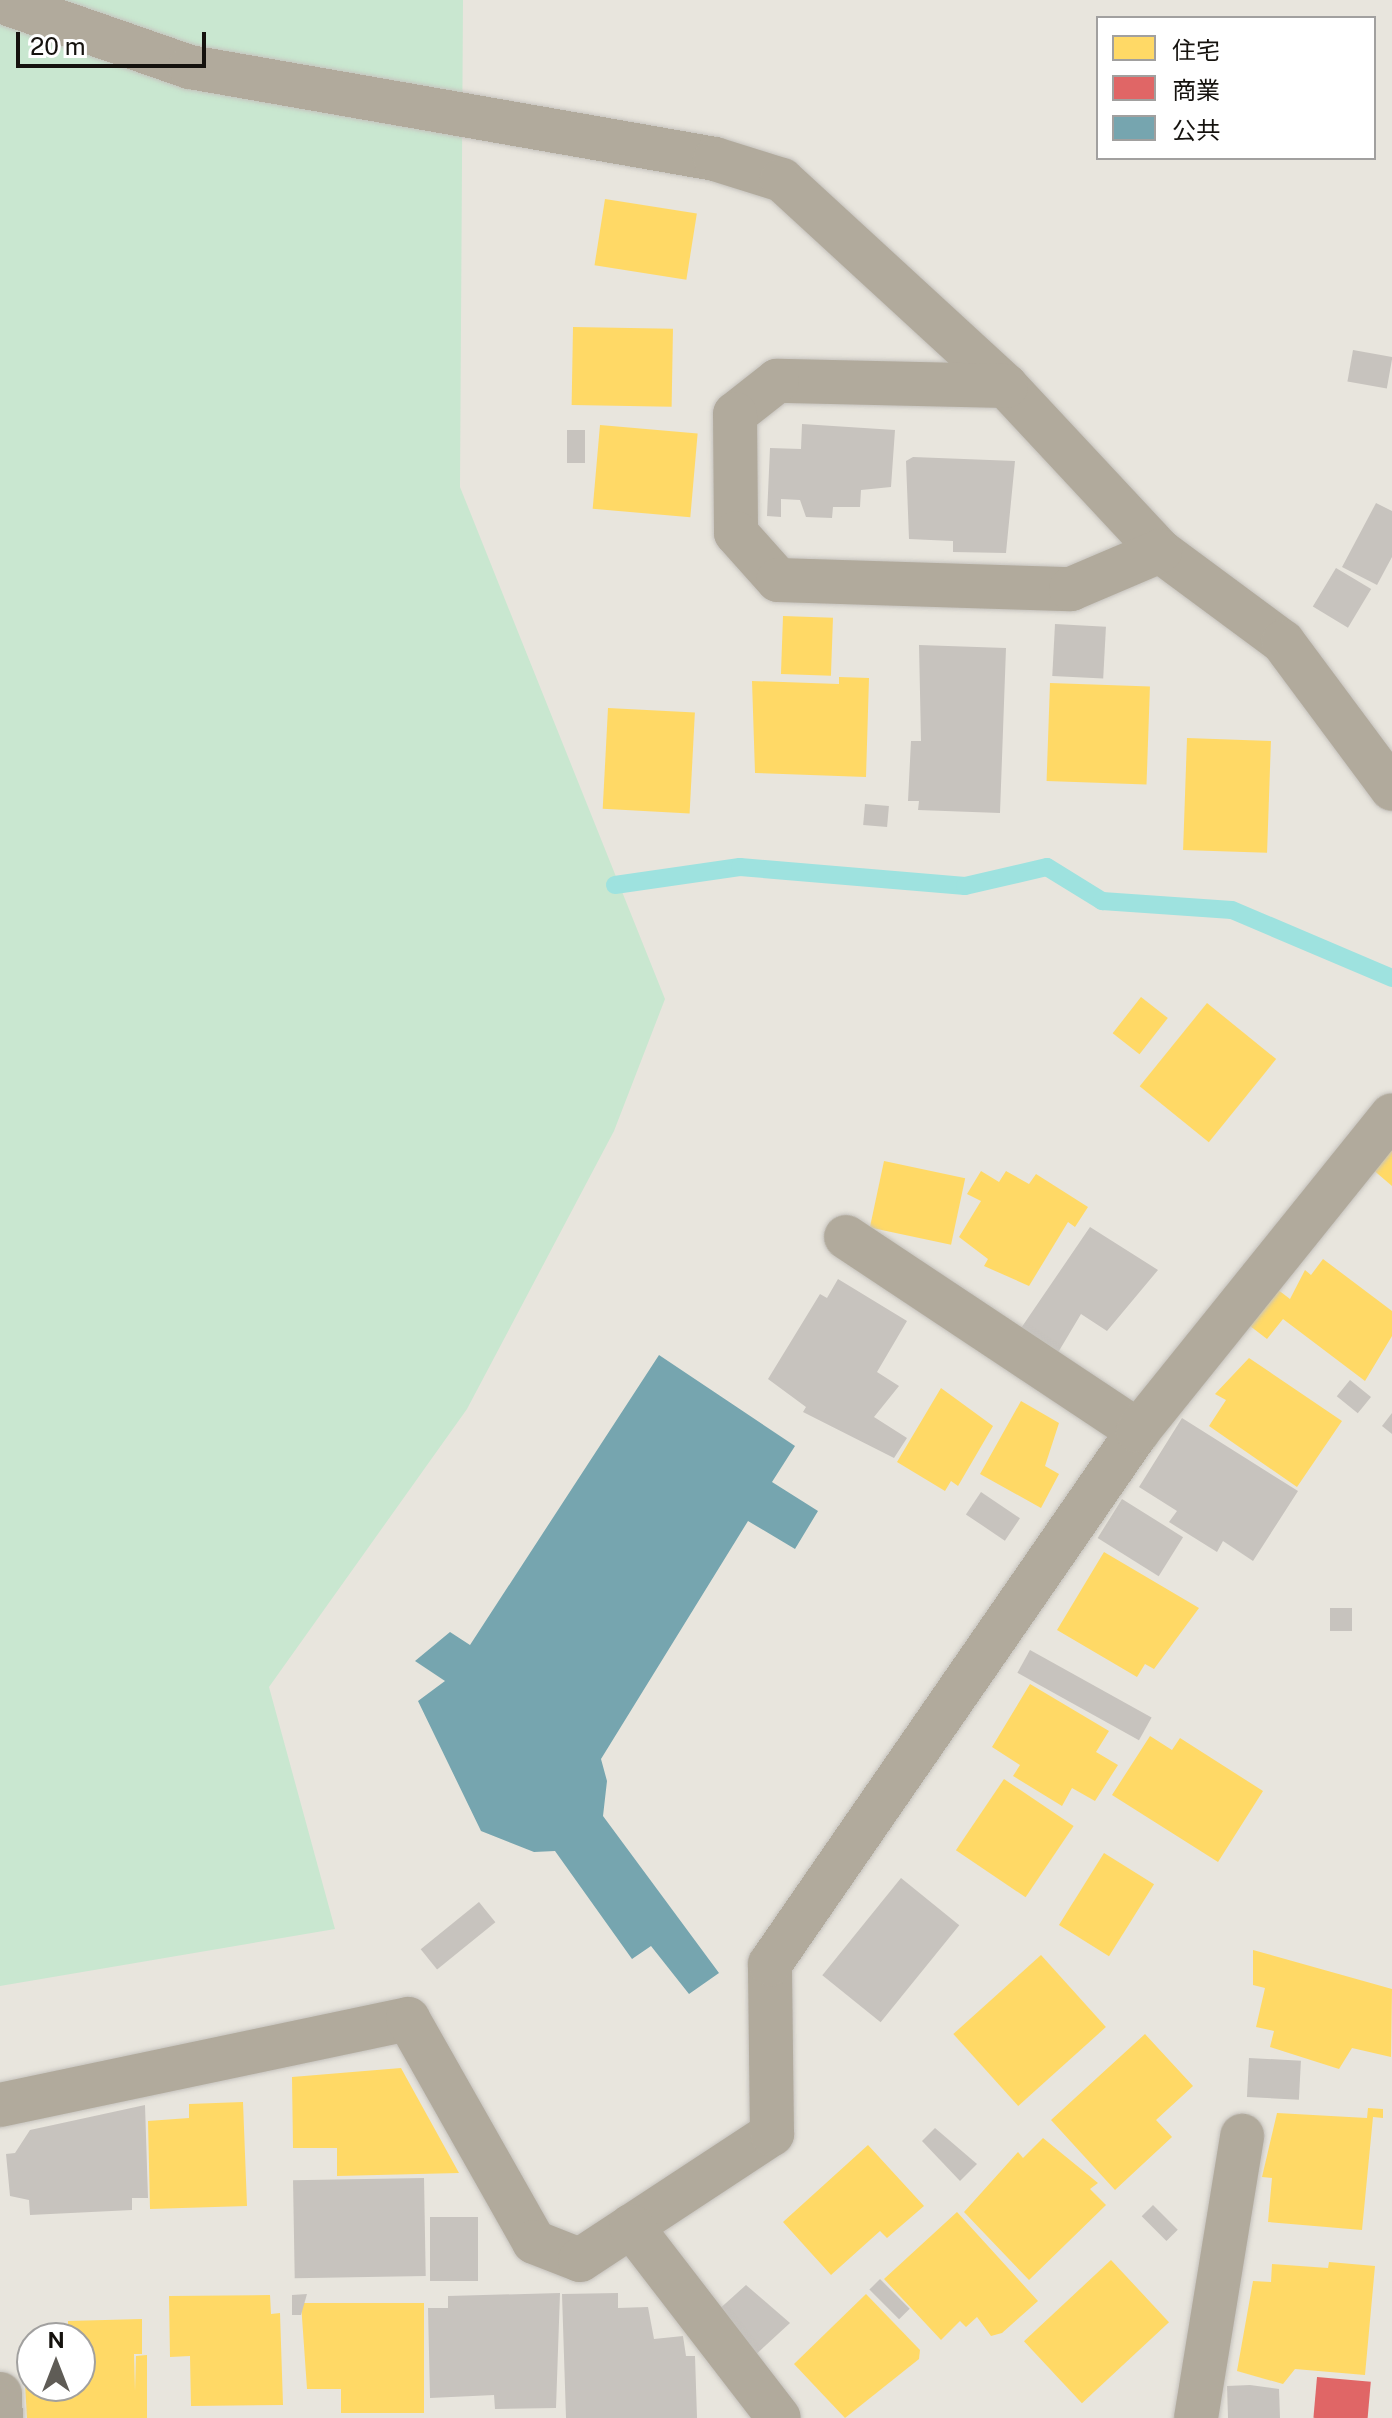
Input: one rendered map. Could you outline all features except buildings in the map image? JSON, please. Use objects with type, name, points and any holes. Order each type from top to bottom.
[{"type":"street","points":[[0,1],[190,67],[715,159],[782,180],[1006,386],[1160,551],[1283,642],[1392,789]]},
{"type":"street","points":[[1006,386],[777,381],[735,414],[736,533],[778,580],[1071,589],[1160,551]]},
{"type":"street","points":[[0,2105],[408,2019],[534,2242],[580,2260],[772,2134],[770,1964],[1138,1431],[1392,1115]]},
{"type":"street","points":[[846,1237],[1138,1431]]},
{"type":"street","points":[[1196,2418],[1242,2136]]},
{"type":"street","points":[[631,2226],[779,2418]]},
{"type":"street","points":[[0,2394],[1,2418]]},
{"type":"green space","points":[[0,0],[463,0],[460,487],[665,999],[614,1131],[467,1409],[269,1687],[335,1929],[0,1986]]},
{"type":"waterway","points":[[615,885],[740,867],[965,886],[1047,867],[1102,901],[1232,910],[1392,978]]}]
